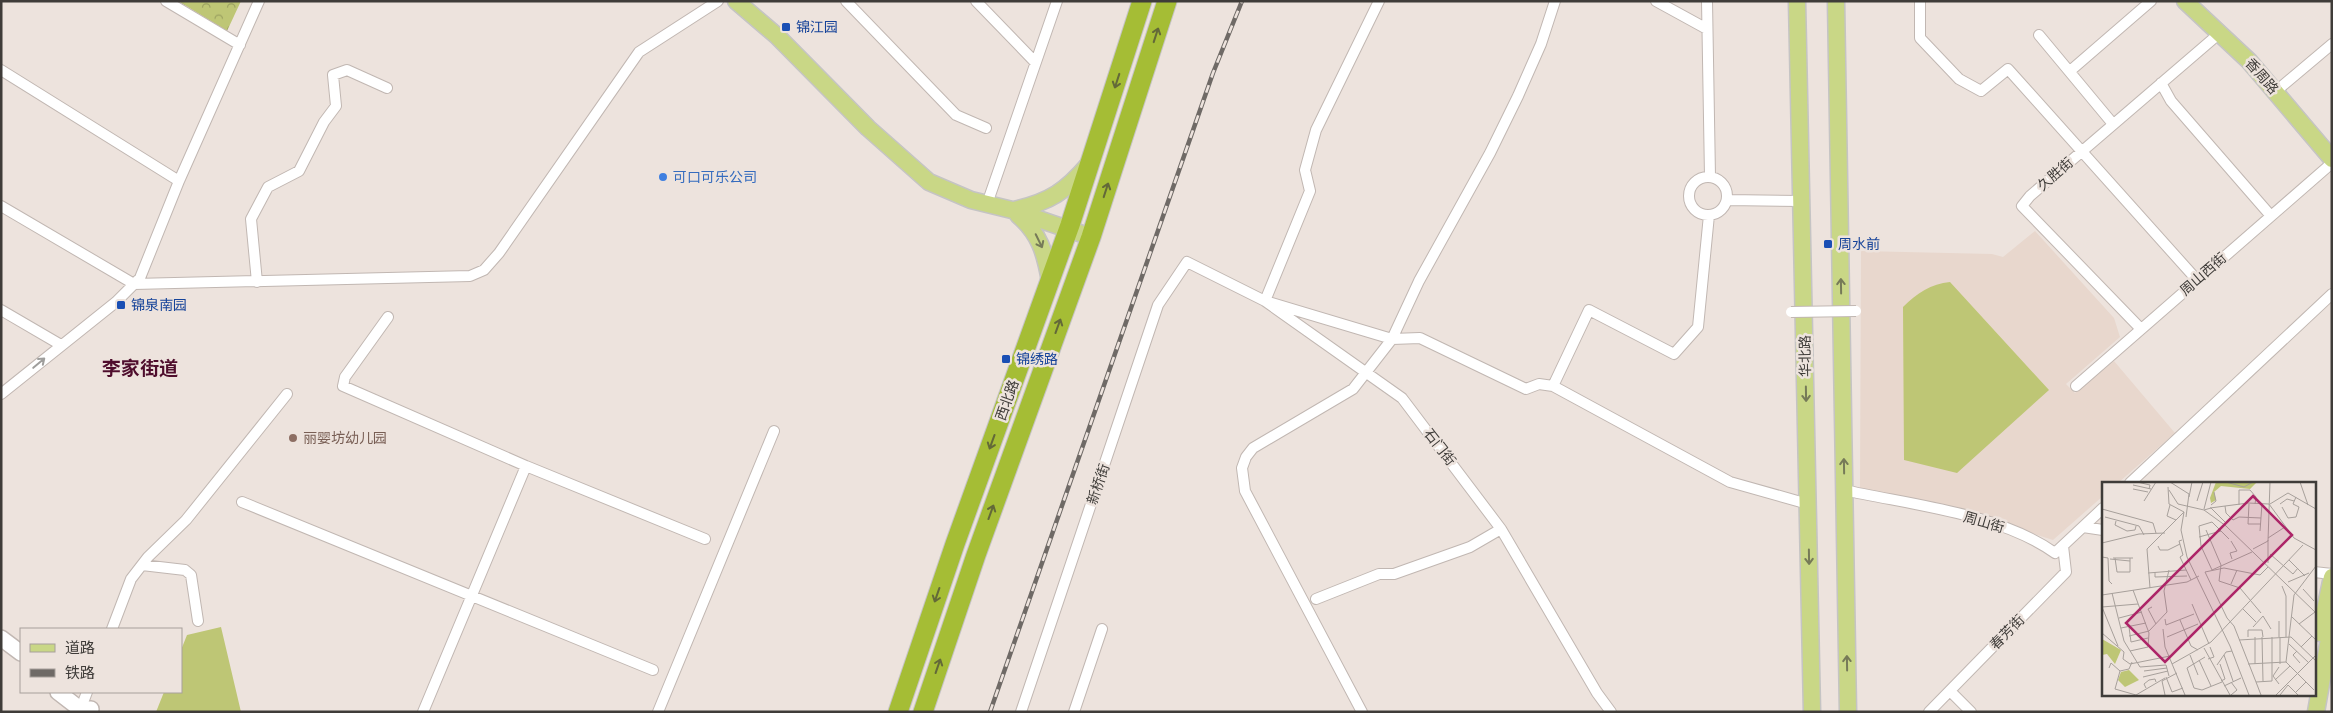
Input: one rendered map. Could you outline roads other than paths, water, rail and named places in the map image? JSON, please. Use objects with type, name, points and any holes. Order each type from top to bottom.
[{"type":"highway","name":"西北路","points":[[898,712],[955,544],[1069,229],[1142,1]]},
{"type":"highway","name":"西北路","points":[[923,712],[979,546],[1091,237],[1167,1]]},
{"type":"main road","points":[[736,1],[777,36],[868,128],[913,170],[947,191],[1012,210],[1091,237]]},
{"type":"main road","name":"华北路","points":[[1797,1],[1812,712]]},
{"type":"main road","points":[[1803,241],[1810,174],[1808,1]]},
{"type":"main road","points":[[1829,1],[1831,164],[1840,215]]},
{"type":"main road","points":[[1836,1],[1848,712]]},
{"type":"main road","name":"香周路","points":[[2185,1],[2221,32],[2332,144]]},
{"type":"main road","name":"香周路","points":[[2200,1],[2241,38],[2332,159]]},
{"type":"main road","points":[[1012,210],[1036,205],[1055,196],[1069,187],[1090,163]]},
{"type":"main road","points":[[1012,210],[1030,226],[1040,240],[1050,281]]},
{"type":"main road","points":[[2317,640],[2332,575]]},
{"type":"main road","points":[[2316,712],[2332,622]]},
{"type":"main road","points":[[2307,712],[2308,696]]},
{"type":"street","points":[[166,1],[240,45]]},
{"type":"street","points":[[1,394],[116,302],[134,284],[144,270],[179,181],[259,1]]},
{"type":"street","points":[[1,206],[134,284],[470,276],[484,270],[499,253],[639,52],[718,1]]},
{"type":"street","points":[[846,1],[956,115],[986,128]]},
{"type":"street","points":[[976,1],[1035,62]]},
{"type":"street","points":[[987,204],[1057,1]]},
{"type":"street","points":[[1378,1],[1316,130],[1305,170],[1310,191],[1266,301],[1392,339],[1420,338],[1526,389],[1539,384],[1553,386],[1730,482],[1808,504]]},
{"type":"street","points":[[1362,712],[1245,491],[1242,468],[1246,457],[1261,442],[1353,389],[1392,339],[1419,281],[1490,153],[1518,96],[1541,44],[1556,1]]},
{"type":"street","points":[[1656,1],[1707,29]]},
{"type":"street","points":[[1706,1],[1710,177]]},
{"type":"street","points":[[1920,1],[1920,38],[1959,79],[1982,91],[2008,69],[2197,280]]},
{"type":"street","points":[[2070,71],[2151,1]]},
{"type":"street","name":"久胜街","points":[[2141,329],[2022,206],[2030,196],[2221,32]]},
{"type":"street","points":[[2039,35],[2113,124]]},
{"type":"street","points":[[2279,89],[2332,44]]},
{"type":"street","points":[[1,70],[179,181]]},
{"type":"street","points":[[257,282],[252,219],[268,187],[299,171],[324,122],[336,106],[334,75],[347,70],[387,88]]},
{"type":"street","points":[[2161,83],[2171,101],[2271,216]]},
{"type":"street","name":"周山西街","points":[[2076,386],[2332,163]]},
{"type":"street","points":[[1710,177],[1721,182],[1727,193],[1726,200],[1721,211],[1709,216],[1692,208],[1688,196],[1692,184],[1703,178],[1710,177]]},
{"type":"street","points":[[1726,200],[1802,201]]},
{"type":"street","points":[[1553,386],[1589,310],[1674,354],[1698,327],[1709,216]]},
{"type":"street","name":"石门街","points":[[1187,262],[1266,301],[1402,398],[1501,529],[1597,693],[1611,712]]},
{"type":"street","name":"新桥街","points":[[1022,712],[1158,305],[1187,262]]},
{"type":"street","points":[[2131,482],[2332,294]]},
{"type":"street","points":[[1,310],[61,345]]},
{"type":"street","points":[[1791,312],[1856,311]]},
{"type":"street","points":[[388,317],[345,376],[343,386],[526,466],[705,540]]},
{"type":"street","points":[[112,628],[131,579],[142,565],[186,520],[287,394]]},
{"type":"street","points":[[658,712],[774,431]]},
{"type":"street","points":[[423,712],[526,466]]},
{"type":"street","name":"周山街","points":[[1844,490],[1976,518],[2038,542],[2055,554],[2063,546]]},
{"type":"street","points":[[242,502],[472,594],[653,670]]},
{"type":"street","points":[[2063,546],[2102,509]]},
{"type":"street","points":[[2083,527],[2102,530]]},
{"type":"street","points":[[1316,599],[1379,574],[1394,574],[1470,547],[1501,529]]},
{"type":"street","name":"春芳街","points":[[1929,712],[2066,572],[2063,546]]},
{"type":"street","points":[[142,565],[185,570],[191,575],[198,621]]},
{"type":"street","points":[[2316,572],[2332,575]]},
{"type":"street","points":[[1074,712],[1102,629]]},
{"type":"street","points":[[1,638],[20,652]]},
{"type":"street","points":[[1,650],[20,664]]},
{"type":"street","points":[[1950,691],[1970,712]]},
{"type":"street","points":[[60,693],[84,704]]},
{"type":"railway","points":[[990,712],[1213,73],[1242,1]]},
{"type":"place","name":"锦江园","points":[[786,27]]},
{"type":"place","name":"可口可乐公司","points":[[663,177]]},
{"type":"place","name":"周水前","points":[[1828,244]]},
{"type":"place","name":"锦泉南园","points":[[121,305]]},
{"type":"place","name":"锦绣路","points":[[1006,359]]},
{"type":"place","name":"丽婴坊幼儿园","points":[[293,438]]},
{"type":"district","name":"李家街道","points":[[140,368]]}]
